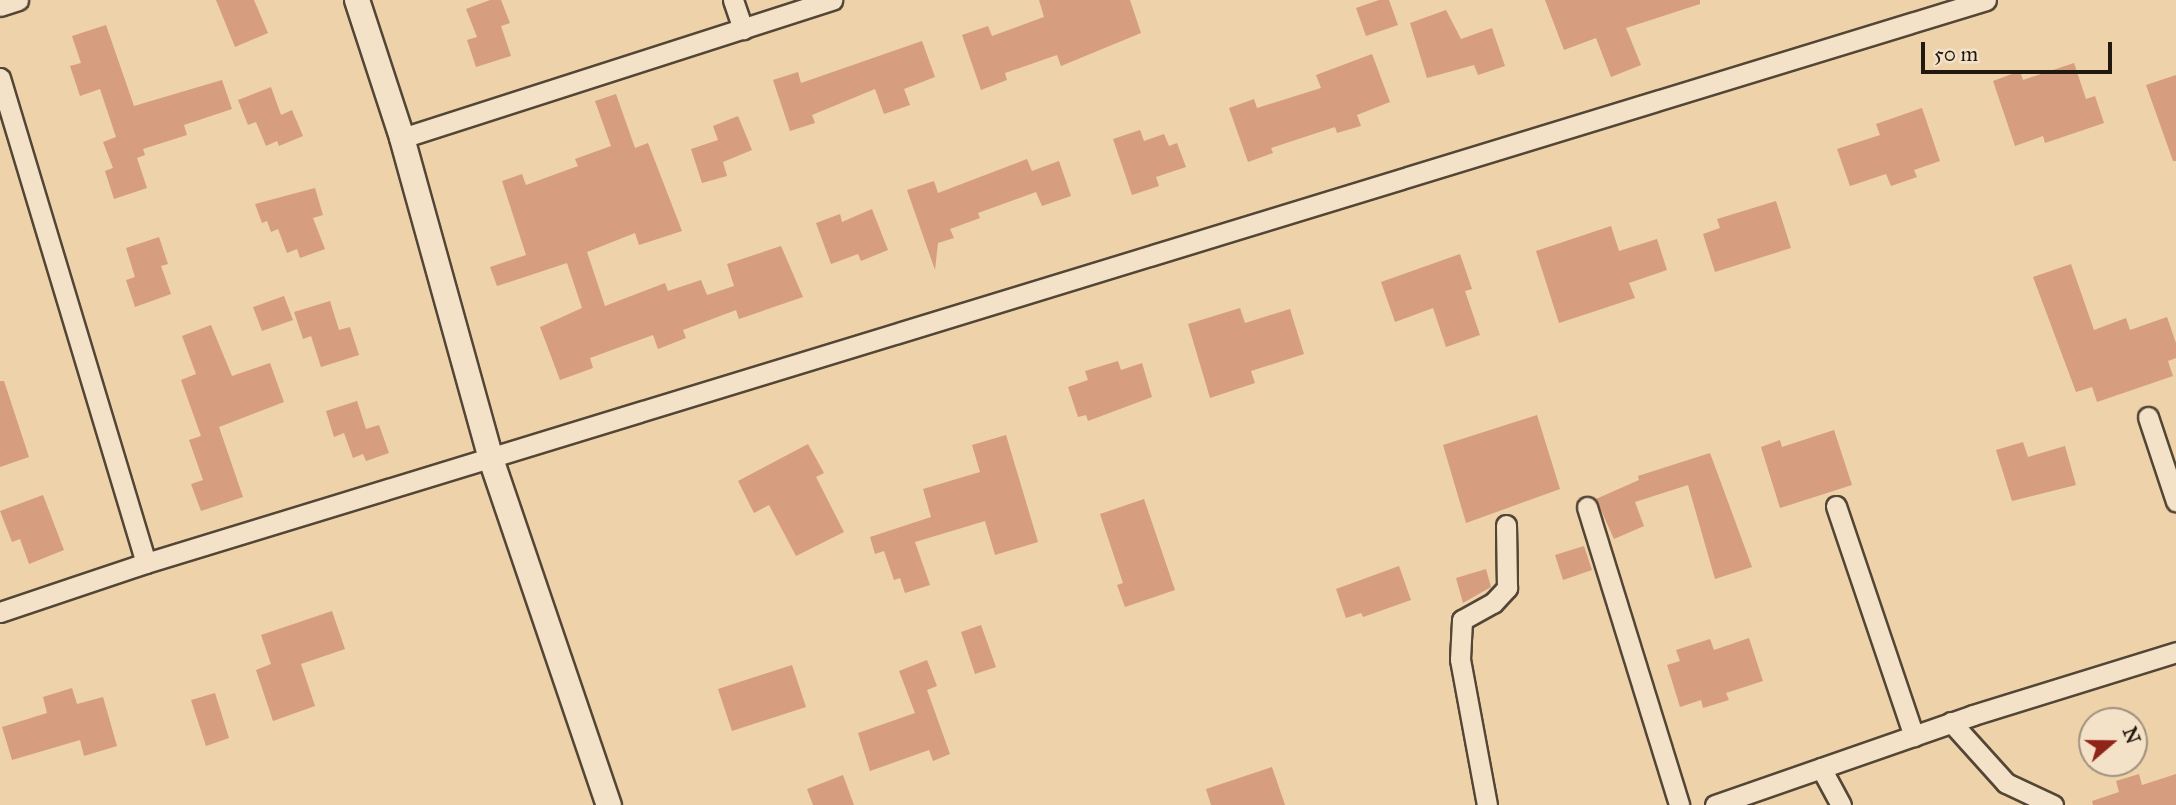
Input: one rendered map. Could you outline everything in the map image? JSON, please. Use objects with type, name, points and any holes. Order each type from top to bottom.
[{"type":"street","points":[[0,6],[18,0]]},
{"type":"street","points":[[357,0],[402,138],[491,459],[609,805]]},
{"type":"street","points":[[733,0],[743,29]]},
{"type":"street","points":[[402,138],[832,0]]},
{"type":"street","points":[[0,612],[146,563],[1986,0]]},
{"type":"street","points":[[0,78],[146,563]]},
{"type":"street","points":[[2148,417],[2176,501]]},
{"type":"street","points":[[1587,506],[1679,805]]},
{"type":"street","points":[[1836,506],[1914,736]]},
{"type":"street","points":[[1487,805],[1460,659],[1462,620],[1493,603],[1507,587],[1506,525]]},
{"type":"street","points":[[1715,805],[1951,722],[2176,652]]},
{"type":"street","points":[[1951,722],[2006,783],[2053,805]]},
{"type":"street","points":[[1821,768],[1841,805]]},
{"type":"building","points":[[216,0],[254,0],[268,33],[235,47]]},
{"type":"building","points":[[490,0],[501,0],[510,23],[501,26],[511,56],[476,67],[467,40],[477,37],[466,9]]},
{"type":"building","points":[[1039,0],[1130,0],[1141,33],[1061,66],[1057,55],[1005,73],[1007,80],[981,90],[962,35],[988,26],[992,36],[1044,17]]},
{"type":"building","points":[[1379,0],[1389,0],[1398,25],[1366,36],[1356,8]]},
{"type":"building","points":[[1545,0],[1700,0],[1700,4],[1626,28],[1641,65],[1611,77],[1596,38],[1564,50]]},
{"type":"building","points":[[1446,10],[1461,39],[1492,28],[1505,66],[1478,75],[1474,65],[1427,78],[1410,23]]},
{"type":"building","points":[[106,25],[134,106],[222,80],[232,109],[184,125],[187,135],[143,149],[145,155],[137,158],[147,188],[114,199],[105,171],[113,168],[103,142],[116,137],[100,89],[80,96],[70,66],[81,63],[72,36]]},
{"type":"building","points":[[922,41],[935,77],[904,89],[910,105],[884,114],[875,89],[812,115],[815,123],[790,131],[773,80],[798,72],[801,83]]},
{"type":"building","points":[[1372,54],[1390,102],[1357,115],[1361,126],[1337,133],[1335,127],[1271,148],[1273,153],[1248,162],[1229,108],[1254,99],[1257,108],[1321,88],[1316,75]]},
{"type":"building","points":[[2074,63],[2086,99],[2095,96],[2104,123],[2045,143],[2043,136],[2015,146],[1993,81],[2020,71],[2023,80]]},
{"type":"building","points":[[2176,75],[2176,161],[2173,161],[2146,85]]},
{"type":"building","points":[[271,87],[281,115],[292,110],[303,136],[279,146],[277,141],[266,146],[256,122],[248,125],[238,100]]},
{"type":"building","points":[[616,94],[635,148],[648,143],[682,231],[639,245],[635,233],[587,252],[605,306],[665,283],[668,291],[701,280],[707,295],[734,286],[727,264],[781,246],[803,297],[739,319],[736,310],[683,330],[686,338],[658,349],[653,335],[590,358],[593,368],[560,380],[540,327],[582,308],[567,263],[497,286],[490,267],[526,255],[502,181],[522,174],[526,185],[578,166],[575,159],[611,146],[595,101]]},
{"type":"building","points":[[1922,108],[1940,161],[1914,170],[1917,177],[1891,186],[1886,174],[1850,186],[1837,149],[1880,135],[1876,124]]},
{"type":"building","points":[[738,116],[752,150],[723,162],[727,176],[702,183],[691,149],[718,140],[713,126]]},
{"type":"building","points":[[1140,130],[1144,141],[1164,134],[1169,146],[1177,143],[1186,167],[1156,177],[1159,186],[1132,195],[1113,139]]},
{"type":"building","points":[[1027,159],[1032,171],[1059,161],[1071,196],[1042,206],[1036,192],[978,213],[980,218],[950,229],[954,238],[938,243],[935,270],[907,190],[934,181],[938,193]]},
{"type":"building","points":[[315,188],[323,215],[313,218],[325,249],[300,258],[297,249],[287,253],[278,229],[271,232],[267,221],[262,223],[255,204]]},
{"type":"building","points":[[1776,201],[1791,248],[1715,272],[1703,234],[1720,228],[1717,219]]},
{"type":"building","points":[[872,209],[888,250],[861,261],[858,254],[831,264],[816,223],[840,214],[842,222]]},
{"type":"building","points":[[1611,226],[1619,251],[1657,239],[1667,270],[1629,283],[1635,298],[1559,323],[1536,251]]},
{"type":"building","points":[[159,237],[168,264],[161,266],[171,294],[135,307],[126,280],[135,277],[126,248]]},
{"type":"building","points":[[1460,254],[1472,289],[1465,291],[1480,335],[1446,347],[1433,308],[1395,322],[1381,282]]},
{"type":"building","points":[[2071,264],[2094,330],[2126,318],[2130,330],[2167,317],[2176,343],[2176,358],[2168,361],[2173,376],[2097,402],[2092,387],[2076,392],[2033,277]]},
{"type":"building","points":[[284,296],[293,320],[262,331],[253,307]]},
{"type":"building","points":[[330,301],[339,330],[350,327],[359,355],[321,367],[311,336],[303,339],[294,312]]},
{"type":"building","points":[[1240,308],[1245,323],[1290,309],[1304,354],[1251,371],[1255,383],[1210,398],[1188,324]]},
{"type":"building","points":[[211,325],[232,376],[270,363],[284,402],[219,427],[243,497],[201,511],[191,484],[203,480],[189,440],[201,436],[181,380],[196,374],[182,336]]},
{"type":"building","points":[[1118,361],[1121,370],[1142,363],[1152,397],[1088,421],[1086,415],[1078,417],[1068,387],[1088,380],[1085,371]]},
{"type":"building","points":[[0,381],[4,381],[29,457],[0,467]]},
{"type":"building","points":[[357,401],[366,429],[379,425],[389,453],[366,461],[363,454],[353,458],[344,433],[334,437],[326,411]]},
{"type":"building","points":[[1537,415],[1560,489],[1466,523],[1443,445]]},
{"type":"building","points":[[1834,430],[1852,485],[1780,508],[1761,447],[1780,440],[1782,447]]},
{"type":"building","points":[[1006,435],[1038,542],[995,555],[985,521],[915,542],[930,585],[905,593],[900,578],[894,580],[884,551],[875,554],[870,537],[931,517],[923,489],[980,472],[972,445]]},
{"type":"building","points":[[2023,442],[2028,457],[2065,446],[2076,485],[2012,501],[1996,450]]},
{"type":"building","points":[[808,444],[824,473],[816,477],[844,532],[796,556],[769,505],[754,513],[738,481]]},
{"type":"building","points":[[1710,453],[1752,567],[1715,579],[1688,485],[1635,502],[1644,526],[1614,539],[1596,499],[1639,480],[1638,476]]},
{"type":"building","points":[[43,495],[64,550],[29,564],[20,539],[12,542],[0,511]]},
{"type":"building","points":[[1144,499],[1175,590],[1125,607],[1117,585],[1123,583],[1100,514]]},
{"type":"building","points":[[1584,546],[1592,570],[1563,580],[1555,555]]},
{"type":"building","points":[[1399,566],[1411,600],[1363,617],[1361,613],[1346,618],[1336,589]]},
{"type":"building","points":[[1486,569],[1491,587],[1463,603],[1456,578]]},
{"type":"building","points":[[332,611],[345,649],[301,664],[315,706],[273,721],[256,670],[271,664],[261,635]]},
{"type":"building","points":[[981,625],[996,667],[975,674],[961,632]]},
{"type":"building","points":[[1749,638],[1763,681],[1726,693],[1729,700],[1703,708],[1701,700],[1680,707],[1667,665],[1680,661],[1676,650],[1710,639],[1714,650]]},
{"type":"building","points":[[927,660],[937,686],[927,690],[950,754],[933,761],[929,750],[870,771],[858,733],[915,713],[899,671]]},
{"type":"building","points":[[792,665],[806,707],[732,731],[718,689]]},
{"type":"building","points":[[72,688],[77,704],[103,697],[117,746],[84,756],[80,740],[12,760],[2,727],[47,713],[43,697]]},
{"type":"building","points":[[215,693],[229,738],[206,746],[191,700]]},
{"type":"building","points":[[1272,767],[1285,805],[1211,805],[1206,789]]},
{"type":"building","points":[[2176,774],[2176,805],[2093,805],[2092,801],[2119,792],[2116,781],[2140,777],[2142,785]]},
{"type":"building","points":[[843,775],[854,805],[813,805],[807,789]]}]
